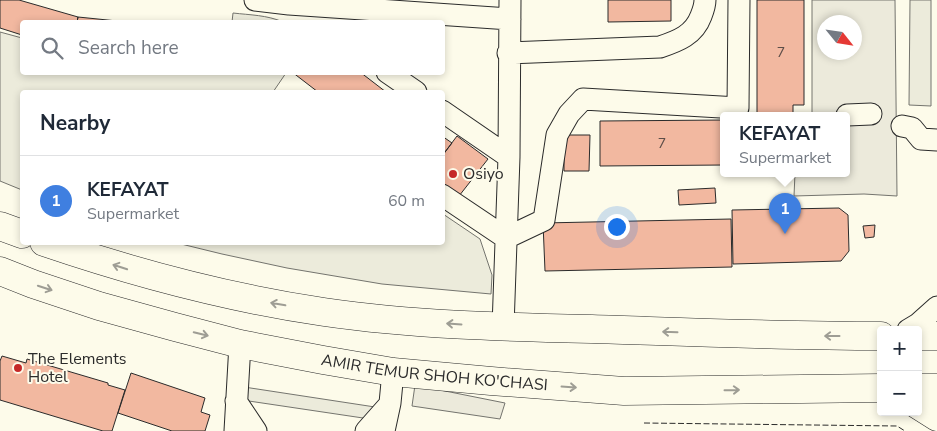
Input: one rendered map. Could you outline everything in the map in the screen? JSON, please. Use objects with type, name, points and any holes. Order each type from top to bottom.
[{"type":"main road","points":[[0,226],[20,233]]},
{"type":"main road","points":[[53,245],[132,271],[263,302],[388,320],[503,327],[719,334],[877,336]]},
{"type":"main road","name":"AMIR TEMUR SHOH KO'CHASI","points":[[0,271],[99,306],[240,344],[393,372],[624,391],[877,389]]},
{"type":"main road","points":[[922,336],[937,336]]},
{"type":"main road","points":[[922,388],[937,388]]},
{"type":"main road","points":[[922,408],[937,417]]},
{"type":"street","points":[[255,0],[289,4],[510,10],[508,53],[509,157],[503,327]]},
{"type":"street","points":[[508,53],[660,47],[689,35],[699,21],[705,4],[704,0]]},
{"type":"street","points":[[506,238],[544,220],[557,134],[569,114],[583,99],[738,108],[739,0]]},
{"type":"street","points":[[289,4],[312,20]]},
{"type":"street","points":[[391,75],[413,90]]},
{"type":"street","points":[[445,113],[509,157]]},
{"type":"street","points":[[850,115],[870,114]]},
{"type":"street","points":[[902,126],[912,128],[921,139],[937,140]]},
{"type":"street","points":[[445,197],[506,238]]},
{"type":"street","points":[[915,326],[937,307]]},
{"type":"street","points":[[235,431],[240,344]]},
{"type":"street","points":[[384,431],[390,403],[393,372]]},
{"type":"street","points":[[236,401],[256,431]]},
{"type":"street","points":[[366,431],[390,403]]},
{"type":"shaded area","points":[[812,0],[895,0],[897,196],[864,194],[794,196],[795,177],[850,177],[850,112],[812,112]]},
{"type":"shaded area","points":[[910,0],[931,0],[931,106],[909,105]]},
{"type":"shaded area","points":[[233,13],[277,20],[232,20]]},
{"type":"shaded area","points":[[0,32],[20,37],[20,75],[285,75],[274,90],[20,90],[20,189],[0,181]]},
{"type":"shaded area","points":[[445,215],[480,239],[492,275],[491,294],[382,284],[287,268],[185,245],[445,245]]},
{"type":"shaded area","points":[[415,385],[505,403],[500,419],[412,406]]},
{"type":"shaded area","points":[[244,387],[375,407],[363,418],[242,400]]},
{"type":"building","points":[[0,0],[19,0],[78,17],[77,20],[20,20],[20,34],[0,28]]},
{"type":"building","points":[[608,0],[671,0],[671,21],[608,22]]},
{"type":"building","points":[[757,0],[804,0],[804,105],[793,105],[793,112],[757,112]]},
{"type":"building","points":[[78,17],[107,20],[77,20]]},
{"type":"building","points":[[296,75],[364,75],[383,90],[315,90]]},
{"type":"building","points":[[720,120],[720,165],[600,166],[600,121]]},
{"type":"building","points":[[564,135],[590,135],[589,171],[564,171]]},
{"type":"building","points":[[457,136],[488,159],[459,196],[445,185],[445,152]]},
{"type":"building","points":[[445,138],[452,143],[445,152]]},
{"type":"building","points":[[715,188],[716,203],[679,205],[678,190]]},
{"type":"building","points":[[839,208],[848,215],[849,251],[841,261],[733,264],[732,210]]},
{"type":"building","points":[[731,219],[732,267],[545,271],[543,223]]},
{"type":"building","points":[[875,225],[874,237],[865,238],[863,226]]},
{"type":"building","points":[[2,356],[26,363],[27,359],[108,383],[108,385],[125,390],[112,431],[103,431],[0,400],[0,361]]},
{"type":"building","points":[[131,373],[205,398],[201,412],[210,415],[205,431],[172,431],[118,413]]},
{"type":"fence","points":[[644,423],[897,426],[905,431]]},
{"type":"place","name":"Osiyo","points":[[453,174]]},
{"type":"place","name":"KEFAYAT","points":[[785,234]]},
{"type":"place","name":"The Elements Hotel","points":[[18,368]]}]
